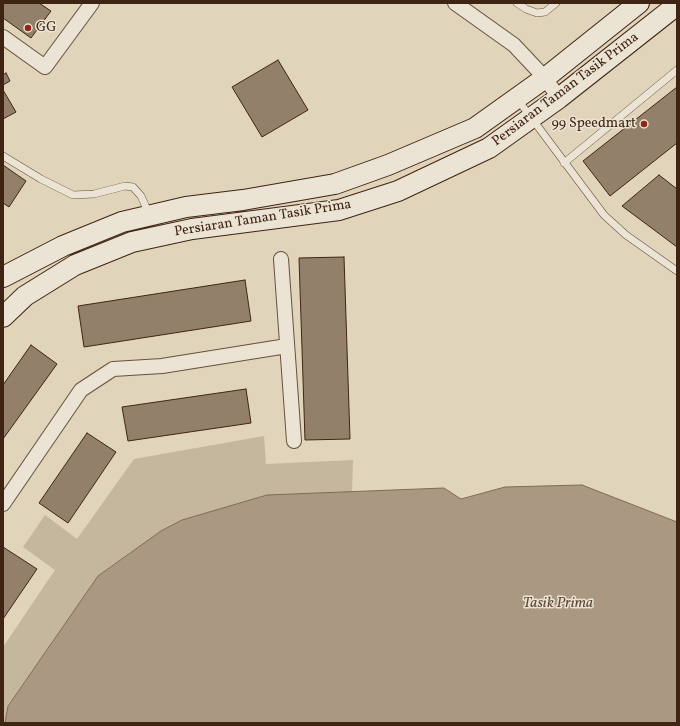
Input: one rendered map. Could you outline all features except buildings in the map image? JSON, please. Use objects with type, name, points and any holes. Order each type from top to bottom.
[{"type":"main road","name":"Persiaran Taman Tasik Prima","points":[[3,277],[63,246],[122,222],[186,207],[243,200],[335,184],[388,166],[475,128],[546,78],[639,3]]},
{"type":"main road","name":"Persiaran Taman Tasik Prima","points":[[3,317],[25,296],[75,265],[132,242],[192,229],[339,210],[398,191],[489,148],[559,98],[677,5]]},
{"type":"street","points":[[3,37],[45,67],[92,3]]},
{"type":"street","points":[[455,3],[514,45],[546,78],[559,98]]},
{"type":"street","points":[[281,259],[294,441]]},
{"type":"street","points":[[3,504],[81,390],[113,369],[162,366],[287,346]]},
{"type":"lane","points":[[517,3],[526,9],[537,13],[545,12],[556,3]]},
{"type":"lane","points":[[564,163],[677,70]]},
{"type":"lane","points":[[516,99],[604,215],[626,235],[677,271]]},
{"type":"lane","points":[[3,156],[41,179],[73,195],[94,194],[125,186],[133,187],[141,196],[150,216]]},
{"type":"shaded area","points":[[264,436],[266,464],[353,460],[352,492],[267,495],[182,520],[161,531],[98,576],[8,705],[5,723],[3,723],[3,647],[55,570],[23,547],[45,515],[77,539],[134,459]]},
{"type":"water","name":"Tasik Prima","points":[[582,485],[677,522],[677,723],[5,723],[8,706],[98,576],[161,531],[182,520],[267,495],[444,488],[461,499],[505,487]]},
{"type":"place","name":"GG","points":[[28,28]]},
{"type":"place","name":"99 Speedmart","points":[[644,124]]}]
